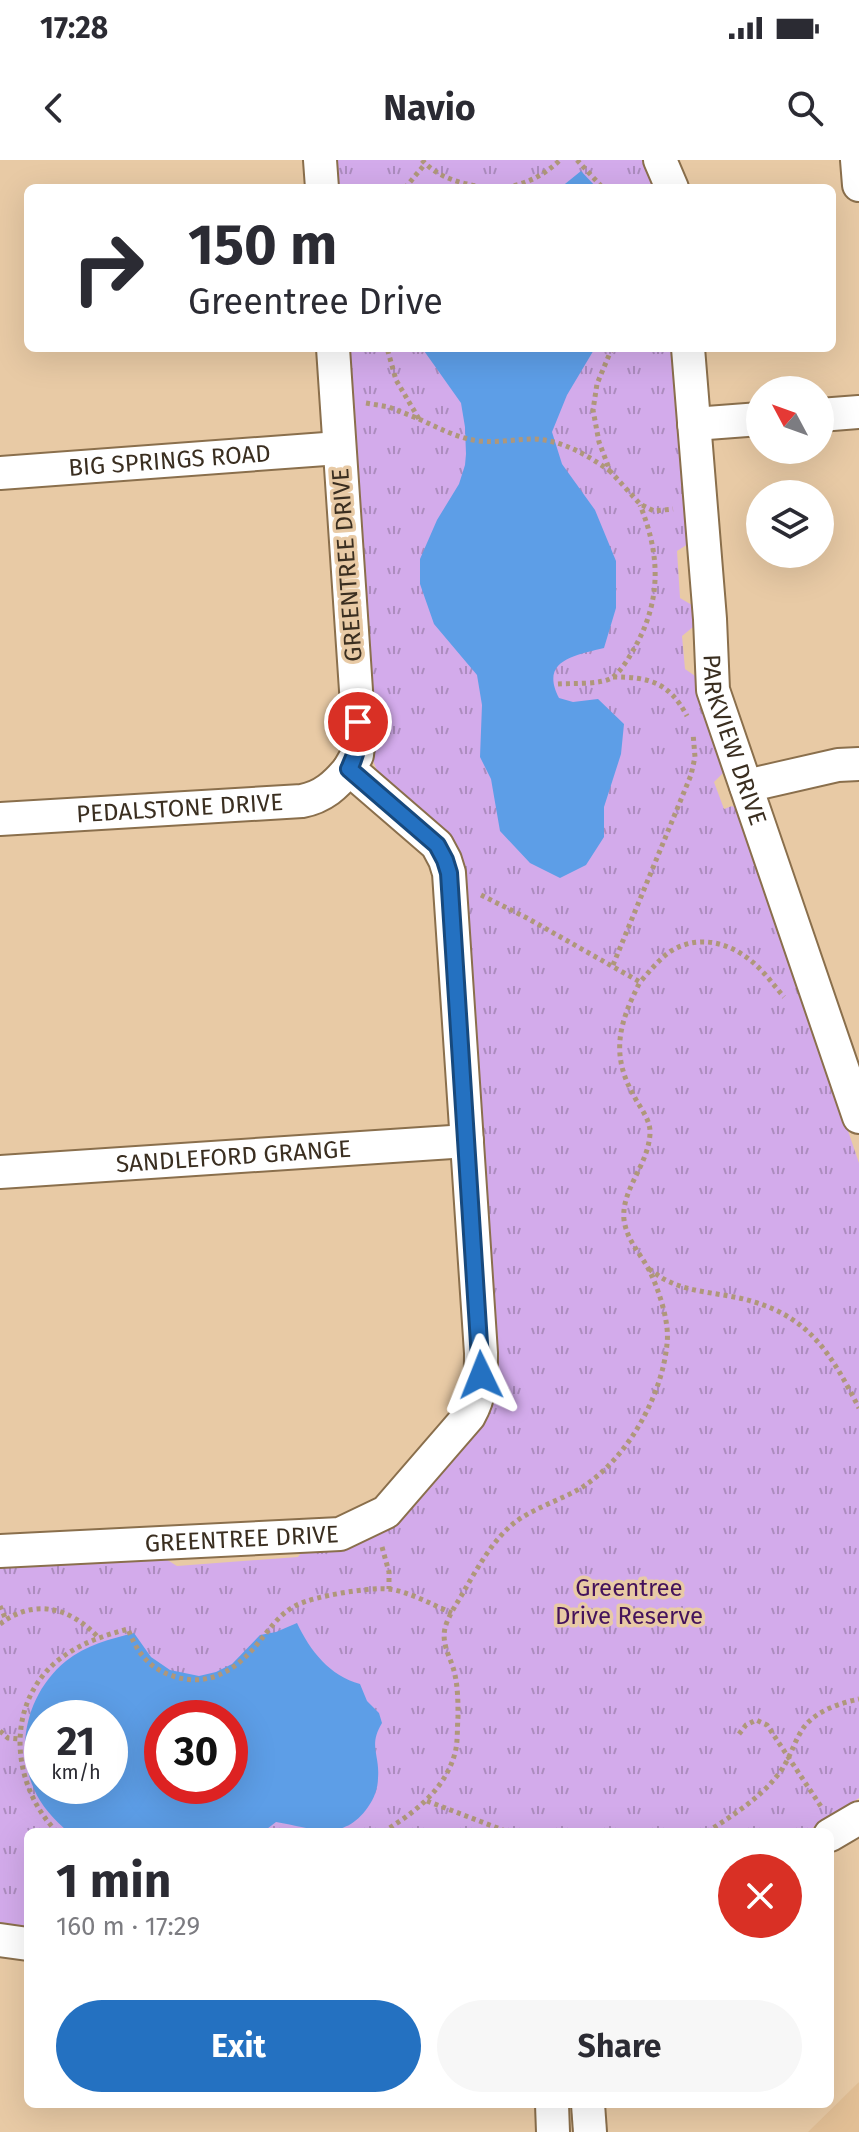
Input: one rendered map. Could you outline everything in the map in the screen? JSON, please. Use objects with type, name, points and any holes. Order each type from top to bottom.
[{"type":"street","points":[[320,160],[322,184]]},
{"type":"street","points":[[660,160],[670,184]]},
{"type":"street","points":[[679,184],[682,160]]},
{"type":"street","points":[[857,160],[859,185]]},
{"type":"street","name":"GREENTREE DRIVE","points":[[0,1551],[340,1534],[386,1512],[469,1416],[477,1401],[481,1353],[449,873],[437,845],[349,769],[357,755],[359,735],[333,352]]},
{"type":"street","name":"PARKVIEW DRIVE","points":[[688,352],[713,690],[859,1117]]},
{"type":"street","points":[[834,414],[859,412]]},
{"type":"street","points":[[694,424],[746,420]]},
{"type":"street","name":"BIG SPRINGS ROAD","points":[[0,473],[339,448]]},
{"type":"street","points":[[746,786],[838,765],[859,764]]},
{"type":"street","name":"PEDALSTONE DRIVE","points":[[0,819],[302,801],[326,792],[349,769]]},
{"type":"street","name":"SANDLEFORD GRANGE","points":[[0,1172],[467,1141]]},
{"type":"street","points":[[0,1940],[24,1943]]},
{"type":"street","points":[[552,2108],[553,2132]]},
{"type":"street","points":[[588,2108],[590,2132]]},
{"type":"path","points":[[524,184],[560,160]]},
{"type":"path","points":[[577,160],[600,184]]},
{"type":"path","points":[[408,184],[423,162],[435,172],[467,184]]},
{"type":"path","points":[[388,352],[396,380],[419,419]]},
{"type":"path","points":[[610,352],[597,384],[593,410],[599,442],[610,471]]},
{"type":"path","points":[[337,404],[379,405],[403,411],[458,437],[477,441],[535,439],[565,444],[610,471],[640,504],[654,511],[673,510],[699,483]]},
{"type":"path","points":[[613,677],[629,658],[641,636],[655,594],[654,545],[640,504]]},
{"type":"path","points":[[558,684],[595,682],[613,677],[650,680],[676,697],[692,728],[695,743],[691,775],[613,965]]},
{"type":"path","points":[[478,894],[489,897],[640,982]]},
{"type":"path","points":[[389,1828],[427,1801],[444,1777],[455,1753],[458,1695],[455,1672],[444,1642],[445,1627],[477,1569],[511,1525],[583,1486],[611,1462],[646,1411],[665,1363],[668,1339],[666,1320],[648,1268],[633,1247],[624,1218],[625,1199],[646,1157],[650,1128],[623,1075],[619,1058],[627,1007],[640,982],[657,962],[682,945],[718,943],[736,949],[752,961],[790,1003]]},
{"type":"path","points":[[648,1268],[670,1282],[753,1301],[790,1318],[812,1334],[826,1351],[839,1368],[859,1408]]},
{"type":"path","points":[[376,1536],[385,1554],[389,1589]]},
{"type":"path","points":[[53,1828],[27,1788],[21,1767],[19,1739],[31,1695],[43,1676],[68,1653],[98,1637],[128,1629],[137,1650],[156,1668],[169,1675],[201,1681],[230,1670],[283,1613],[308,1601],[389,1589],[452,1613]]},
{"type":"path","points":[[0,1606],[6,1620]]},
{"type":"path","points":[[0,1624],[25,1611],[43,1608],[75,1617],[98,1637]]},
{"type":"path","points":[[713,1828],[752,1801],[781,1771],[803,1728],[815,1716],[859,1699]]},
{"type":"path","points":[[739,1734],[746,1725],[756,1720],[767,1725],[840,1824]]},
{"type":"path","points":[[0,1731],[8,1738],[19,1739]]},
{"type":"path","points":[[427,1801],[498,1828]]},
{"type":"shaded area","points":[[859,2082],[859,2132],[808,2132],[834,2108]]},
{"type":"green space","points":[[333,160],[644,160],[653,184],[335,184]]},
{"type":"green space","name":"Greentree Drive Reserve","points":[[345,352],[675,352],[688,544],[677,551],[680,598],[692,605],[693,627],[682,636],[685,669],[698,678],[724,768],[714,782],[724,809],[732,806],[738,810],[859,1163],[859,1798],[812,1828],[24,1828],[24,1926],[0,1923],[0,1566],[161,1556],[177,1566],[298,1557],[305,1547],[340,1545],[480,1421],[460,867],[378,773],[372,758]]},
{"type":"water","points":[[581,171],[593,184],[565,184]]},
{"type":"water","points":[[425,352],[593,352],[567,395],[552,432],[562,464],[595,510],[616,561],[616,608],[604,648],[564,661],[557,667],[554,685],[559,698],[573,702],[598,699],[624,724],[621,754],[604,807],[604,837],[586,865],[560,878],[530,863],[500,831],[491,779],[480,757],[482,705],[477,675],[434,624],[420,584],[420,559],[437,520],[459,484],[465,465],[465,427],[461,403]]},
{"type":"water","points":[[297,1623],[308,1643],[330,1669],[360,1684],[382,1723],[375,1744],[377,1786],[370,1804],[358,1818],[340,1828],[309,1828],[276,1822],[268,1828],[64,1828],[44,1807],[42,1804],[128,1804],[128,1700],[36,1700],[53,1673],[66,1661],[107,1640],[134,1633],[151,1657],[170,1670],[199,1676],[232,1664],[260,1635]]},
{"type":"route","points":[[358,722],[357,755],[349,769],[437,845],[449,873],[481,1375]]}]
